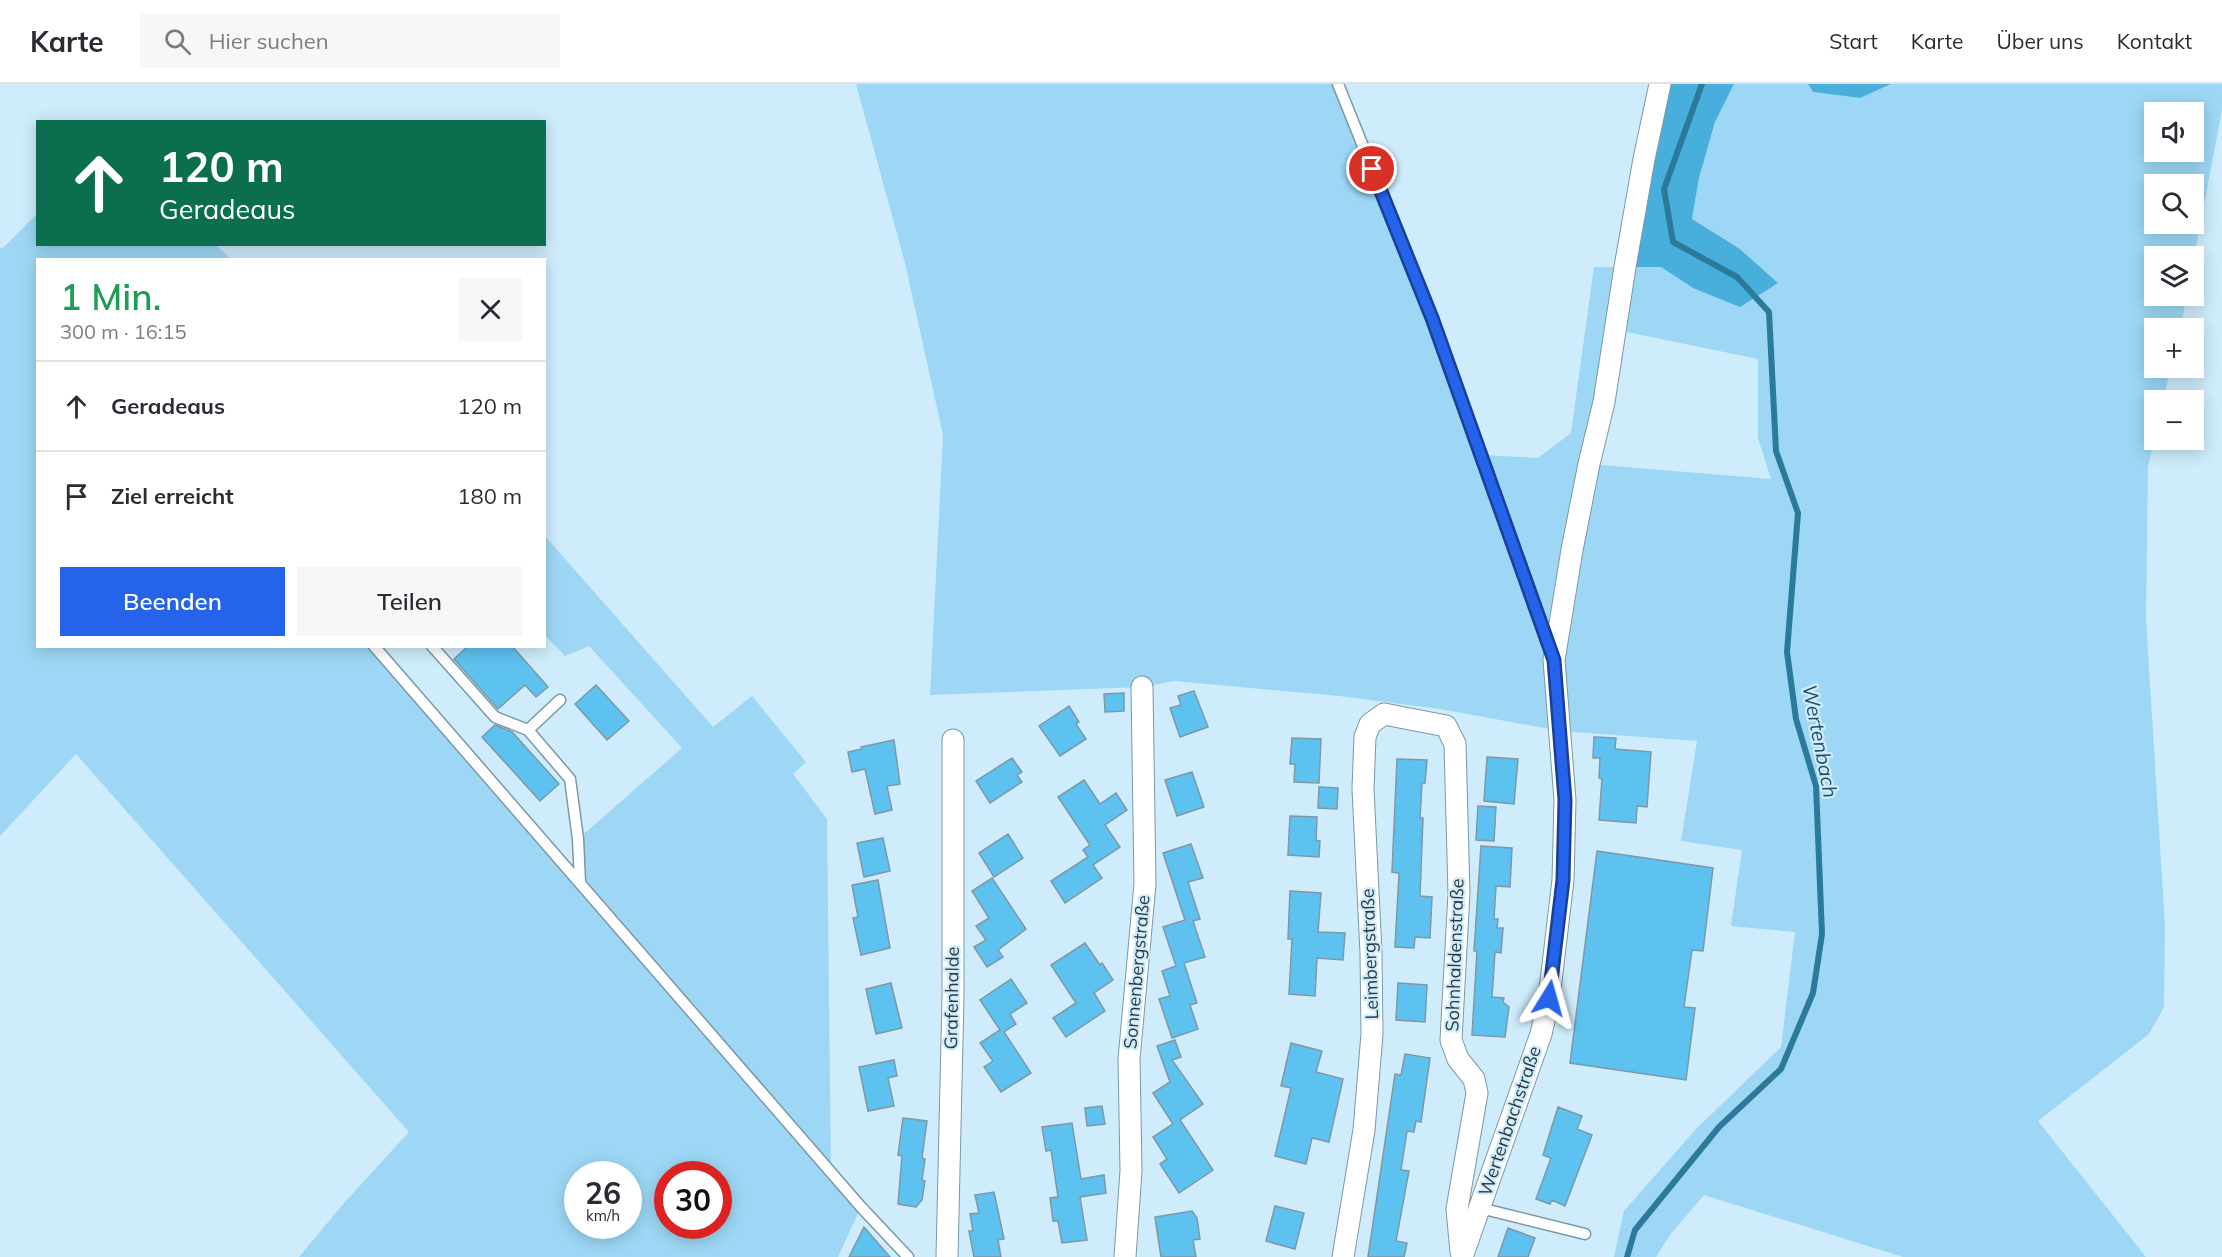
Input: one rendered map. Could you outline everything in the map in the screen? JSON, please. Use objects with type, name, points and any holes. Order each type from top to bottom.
[{"type":"street","name":"Wertenbachstraße","points":[[1462,1257],[1541,1034],[1554,959],[1563,880],[1565,800],[1554,660],[1576,528],[1604,402],[1644,159],[1660,84]]},
{"type":"street","name":"Sonnenbergstraße","points":[[1125,1257],[1131,1171],[1129,1059],[1145,884],[1142,687]]},
{"type":"street","name":"Leimbergstraße","points":[[1343,1257],[1364,1130],[1372,1034],[1371,953],[1363,789],[1365,737],[1370,724],[1384,714],[1439,723]]},
{"type":"street","name":"Sohnhaldenstraße","points":[[1439,723],[1446,726],[1455,744],[1459,893],[1451,1040],[1458,1059],[1474,1079],[1477,1093],[1457,1209],[1462,1257]]},
{"type":"street","name":"Grafenhalde","points":[[947,1257],[953,997],[953,740]]},
{"type":"lane","points":[[1338,84],[1432,318],[1554,660]]},
{"type":"lane","points":[[377,648],[861,1207],[908,1257]]},
{"type":"lane","points":[[434,648],[495,717],[528,730],[570,779],[578,839],[580,883]]},
{"type":"lane","points":[[528,730],[560,699]]},
{"type":"lane","points":[[1480,1208],[1585,1234]]},
{"type":"shaded area","points":[[856,84],[1338,84],[1481,455],[1538,458],[1571,433],[1594,267],[1661,267],[1693,288],[1778,283],[1740,249],[1692,219],[1699,178],[1715,122],[1734,84],[1808,84],[1813,92],[1859,98],[1891,84],[2222,84],[2222,110],[2204,204],[2204,174],[2144,174],[2144,234],[2198,234],[2196,246],[2144,246],[2144,306],[2185,306],[2182,318],[2144,318],[2144,378],[2168,378],[2166,390],[2144,390],[2144,450],[2152,450],[2148,466],[2146,619],[2165,926],[2164,1007],[2149,1034],[2038,1121],[2146,1257],[1903,1257],[1704,1195],[1670,1235],[1656,1257],[1614,1257],[1624,1211],[1695,1130],[1781,1047],[1795,932],[1731,926],[1742,850],[1681,841],[1697,741],[1561,731],[1440,709],[1339,696],[1174,681],[1142,687],[930,695],[943,435],[905,263]],"holes":[[[1617,330],[1758,359],[1758,438],[1771,479],[1589,464]]]},
{"type":"shaded area","points":[[1660,84],[1734,84],[1715,122],[1699,178],[1692,219],[1740,249],[1778,283],[1740,307],[1693,288],[1661,267],[1625,267]]},
{"type":"shaded area","points":[[1808,84],[1891,84],[1860,98],[1813,92]]},
{"type":"shaded area","points":[[36,215],[36,246],[217,246],[230,258],[36,258],[36,648],[375,648],[580,882],[578,839],[682,748],[589,646],[565,656],[546,636],[546,537],[713,727],[752,696],[806,762],[793,774],[827,819],[831,1171],[861,1207],[838,1257],[299,1257],[344,1203],[409,1132],[76,754],[0,836],[0,247],[2,249]]},
{"type":"building","points":[[466,648],[514,648],[548,687],[536,697],[525,685],[498,709],[454,659]]},
{"type":"building","points":[[596,685],[629,721],[607,740],[575,704]]},
{"type":"building","points":[[1194,691],[1208,727],[1180,737],[1170,708],[1181,705],[1178,696]]},
{"type":"building","points":[[1124,693],[1124,711],[1105,712],[1104,694]]},
{"type":"building","points":[[1069,706],[1079,722],[1076,724],[1086,739],[1060,756],[1039,726]]},
{"type":"building","points":[[495,725],[512,732],[559,784],[540,801],[482,737]]},
{"type":"building","points":[[1594,737],[1616,738],[1615,749],[1651,752],[1647,807],[1637,806],[1636,823],[1599,820],[1602,779],[1599,778],[1600,758],[1593,758]]},
{"type":"building","points":[[1292,738],[1321,739],[1319,783],[1294,782],[1295,764],[1290,764]]},
{"type":"building","points":[[894,740],[900,784],[887,786],[892,810],[875,814],[865,769],[852,772],[848,752]]},
{"type":"building","points":[[1487,757],[1518,759],[1514,804],[1484,801]]},
{"type":"building","points":[[1012,758],[1022,772],[1017,775],[1022,782],[990,803],[976,781]]},
{"type":"building","points":[[1397,759],[1427,760],[1425,783],[1422,783],[1420,818],[1423,818],[1420,896],[1432,897],[1430,938],[1415,937],[1414,948],[1395,947],[1399,873],[1392,872]]},
{"type":"building","points":[[1192,772],[1204,807],[1177,816],[1165,780]]},
{"type":"building","points":[[1084,780],[1100,804],[1116,793],[1127,810],[1105,825],[1120,847],[1093,865],[1102,878],[1065,903],[1051,881],[1088,857],[1083,850],[1090,845],[1058,797]]},
{"type":"building","points":[[1319,787],[1338,788],[1337,809],[1318,808]]},
{"type":"building","points":[[1478,806],[1496,807],[1494,841],[1476,840]]},
{"type":"building","points":[[1290,816],[1317,817],[1316,840],[1320,841],[1319,857],[1288,855]]},
{"type":"building","points":[[1008,834],[1023,858],[994,877],[979,853]]},
{"type":"building","points":[[883,838],[890,871],[864,877],[857,843]]},
{"type":"building","points":[[1191,844],[1203,878],[1188,882],[1200,919],[1193,921],[1205,957],[1184,963],[1197,1003],[1190,1005],[1198,1029],[1172,1038],[1159,999],[1170,996],[1162,971],[1176,966],[1163,927],[1185,920],[1163,853]]},
{"type":"building","points":[[1481,846],[1512,848],[1510,887],[1496,886],[1494,919],[1498,919],[1497,928],[1503,928],[1501,953],[1495,952],[1492,997],[1504,998],[1503,1002],[1509,1007],[1505,1037],[1472,1035],[1477,951],[1474,951]]},
{"type":"building","points":[[1597,851],[1713,868],[1703,951],[1692,950],[1684,1007],[1695,1008],[1686,1080],[1570,1063]]},
{"type":"building","points":[[992,878],[1026,929],[998,950],[1003,957],[987,967],[974,947],[986,940],[976,926],[989,918],[972,891]]},
{"type":"building","points":[[878,880],[890,948],[861,955],[853,918],[858,917],[852,885]]},
{"type":"building","points":[[1290,891],[1321,893],[1318,932],[1345,933],[1343,960],[1317,958],[1315,996],[1289,994],[1292,939],[1288,939]]},
{"type":"building","points":[[1085,943],[1113,980],[1094,993],[1105,1011],[1066,1037],[1053,1018],[1076,1003],[1051,965]]},
{"type":"building","points":[[1011,979],[1027,1003],[1010,1014],[1016,1024],[1004,1032],[1031,1073],[1001,1092],[984,1067],[993,1061],[980,1043],[1000,1030],[980,1000]]},
{"type":"building","points":[[891,983],[902,1028],[876,1034],[866,989]]},
{"type":"building","points":[[1398,983],[1427,985],[1425,1022],[1396,1020]]},
{"type":"building","points":[[1175,1040],[1181,1057],[1172,1060],[1203,1104],[1180,1120],[1213,1170],[1179,1193],[1160,1164],[1167,1159],[1153,1137],[1173,1124],[1153,1093],[1170,1082],[1157,1046]]},
{"type":"building","points":[[1291,1043],[1322,1051],[1316,1072],[1343,1079],[1329,1142],[1312,1138],[1306,1164],[1275,1156],[1291,1088],[1281,1086]]},
{"type":"building","points":[[1405,1054],[1430,1058],[1421,1122],[1416,1121],[1414,1132],[1407,1131],[1401,1170],[1409,1171],[1396,1241],[1407,1243],[1404,1257],[1368,1257],[1395,1074],[1401,1075]]},
{"type":"building","points":[[894,1060],[897,1076],[888,1078],[894,1106],[868,1111],[859,1067]]},
{"type":"building","points":[[1102,1106],[1105,1124],[1087,1126],[1085,1108]]},
{"type":"building","points":[[1558,1107],[1582,1116],[1577,1129],[1592,1135],[1565,1206],[1552,1200],[1550,1204],[1536,1199],[1551,1158],[1543,1155]]},
{"type":"building","points":[[903,1118],[927,1121],[922,1158],[925,1159],[922,1180],[925,1181],[922,1200],[916,1207],[898,1204],[902,1156],[898,1155]]},
{"type":"building","points":[[1072,1123],[1081,1179],[1104,1175],[1106,1193],[1080,1197],[1087,1240],[1062,1243],[1058,1221],[1053,1221],[1050,1198],[1058,1197],[1051,1150],[1046,1151],[1042,1127]]},
{"type":"building","points":[[994,1192],[1004,1239],[998,1240],[1001,1257],[974,1257],[969,1231],[973,1231],[970,1214],[979,1213],[975,1195]]},
{"type":"building","points":[[1275,1206],[1304,1213],[1295,1249],[1266,1241]]},
{"type":"building","points":[[1192,1211],[1197,1218],[1200,1239],[1193,1240],[1196,1257],[1161,1257],[1155,1217]]},
{"type":"building","points":[[864,1227],[890,1257],[849,1257]]},
{"type":"building","points":[[1508,1228],[1535,1238],[1528,1257],[1498,1257]]},
{"type":"waterway","name":"Wertenbach","points":[[1627,1257],[1635,1230],[1719,1127],[1781,1069],[1813,993],[1822,934],[1816,786],[1796,719],[1787,652],[1798,513],[1776,451],[1769,312],[1737,277],[1673,242],[1664,189],[1702,84]]},
{"type":"route","points":[[1372,169],[1432,318],[1554,660],[1565,800],[1563,880],[1549,998]]}]
